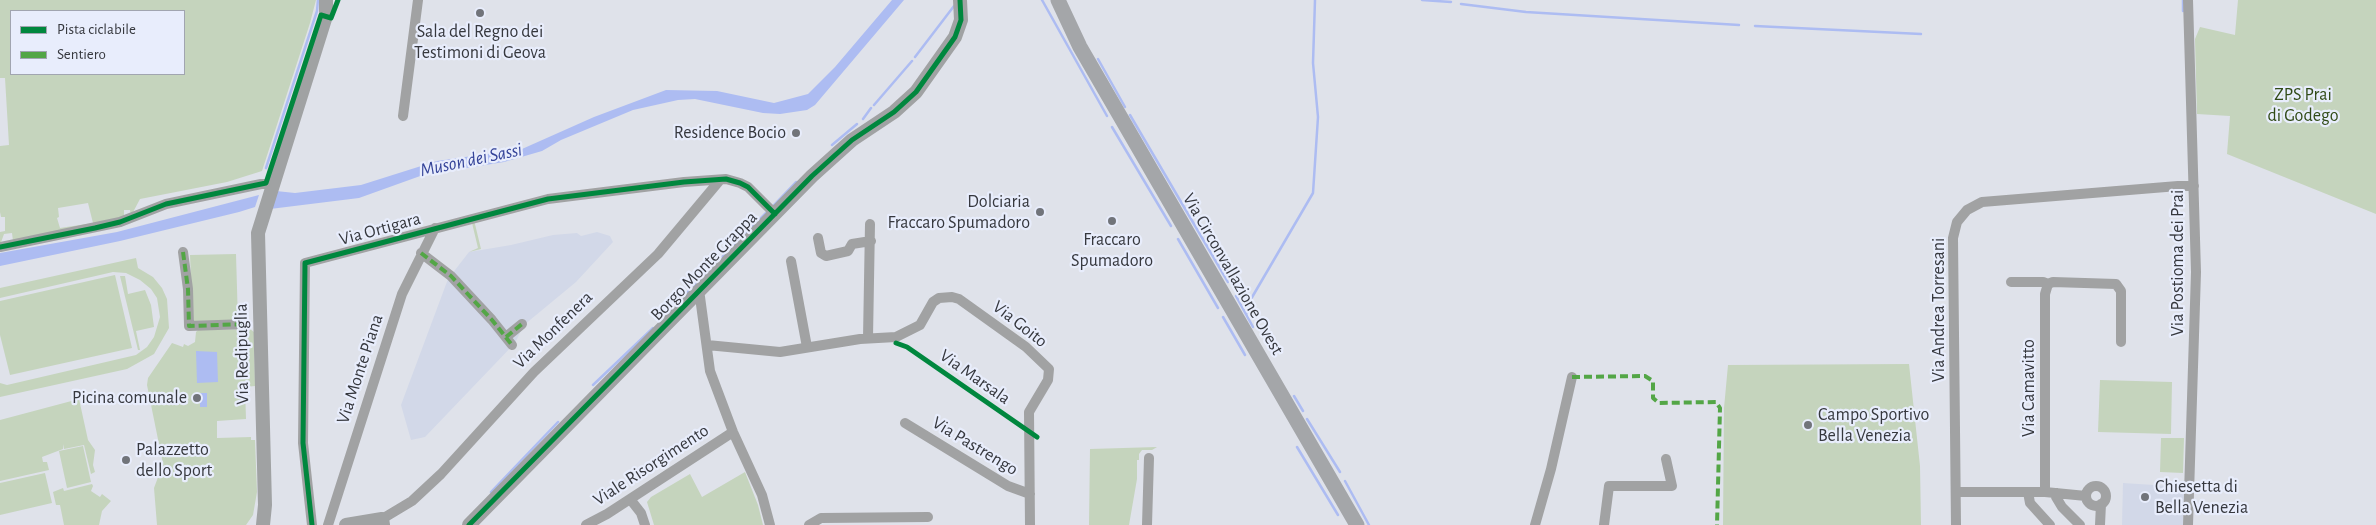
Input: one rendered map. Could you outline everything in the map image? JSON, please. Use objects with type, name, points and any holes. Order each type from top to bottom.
[{"type":"main road","name":"Via Circonvallazione Ovest","points":[[1050,0],[1077,41],[1357,525]]},
{"type":"main road","name":"Via Circonvallazione Ovest","points":[[1058,0],[1077,41]]},
{"type":"street","points":[[404,116],[418,0]]},
{"type":"street","name":"Borgo Monte Grappa","points":[[469,525],[775,214],[841,150],[894,112],[916,92],[955,37],[961,20],[960,0]]},
{"type":"street","name":"Via Postioma dei Prai","points":[[2188,0],[2194,186],[2195,343],[2188,525]]},
{"type":"street","name":"Via Redipuglia","points":[[263,525],[265,496],[258,233],[329,4]]},
{"type":"street","points":[[720,180],[733,181],[744,185],[775,214]]},
{"type":"street","name":"Via Ortigara","points":[[312,525],[303,443],[305,264],[548,199],[684,182],[720,180]]},
{"type":"street","name":"Via Monfenera","points":[[346,525],[382,522],[412,501],[441,474],[534,372],[658,254],[720,180]]},
{"type":"street","points":[[0,247],[78,232],[131,218],[166,204],[261,184],[271,187]]},
{"type":"street","name":"Via Andrea Torresani","points":[[1956,525],[1954,238],[1957,222],[1967,210],[1982,202],[2194,186]]},
{"type":"street","points":[[707,345],[780,352],[868,338],[870,224]]},
{"type":"street","name":"Via Monte Piana","points":[[328,525],[402,294],[435,228]]},
{"type":"street","points":[[818,238],[821,253],[826,256],[848,251],[852,244],[871,241]]},
{"type":"street","points":[[184,252],[189,326],[247,324]]},
{"type":"street","points":[[421,253],[451,276],[509,341],[522,324]]},
{"type":"street","points":[[791,261],[807,347]]},
{"type":"street","points":[[2011,282],[2116,284],[2121,291],[2122,342]]},
{"type":"street","name":"Via Camavitto","points":[[2045,492],[2045,294],[2048,284]]},
{"type":"street","points":[[697,293],[700,297],[710,371],[733,432],[762,495],[770,525]]},
{"type":"street","name":"Via Goito","points":[[868,338],[890,338],[916,328],[933,302],[939,298],[952,297],[959,299],[1001,328],[1047,366],[1050,372],[1048,380],[1029,412],[1030,525]]},
{"type":"street","points":[[1535,525],[1572,377]]},
{"type":"street","name":"Via Pastrengo","points":[[904,423],[1008,486],[1030,494]]},
{"type":"street","name":"Viale Risorgimento","points":[[586,525],[630,499],[733,432]]},
{"type":"street","points":[[1147,525],[1149,458]]},
{"type":"street","points":[[1604,525],[1609,486],[1672,486],[1666,459]]},
{"type":"street","points":[[2086,496],[2090,488],[2095,486],[2101,488],[2105,497],[2100,504],[2100,525]]},
{"type":"street","points":[[1956,492],[2045,492],[2086,496]]},
{"type":"street","points":[[2028,492],[2030,503],[2050,525]]},
{"type":"street","points":[[2056,493],[2056,497],[2062,506],[2080,525]]},
{"type":"street","points":[[2086,496],[2090,503],[2100,504]]},
{"type":"street","points":[[630,499],[641,513],[645,525]]},
{"type":"street","points":[[809,525],[821,518],[883,521],[928,517]]},
{"type":"shaded area","points":[[597,232],[610,236],[613,242],[576,282],[524,325],[515,343],[425,437],[411,440],[401,405],[448,279],[469,252],[553,235],[577,233],[581,236]]},
{"type":"shaded area","points":[[2123,483],[2184,487],[2183,525],[2122,525]]},
{"type":"green space","points":[[0,0],[316,0],[262,171],[227,182],[140,199],[131,216],[130,210],[124,210],[124,218],[13,241],[12,233],[4,234],[0,245],[0,232],[5,231],[5,217],[1,217],[0,212],[0,146],[9,145],[5,78],[0,78]],"holes":[[[88,203],[93,223],[60,228],[57,218],[59,217],[58,208]]]},
{"type":"green space","name":"ZPS Prai di Godego","points":[[2238,0],[2376,0],[2376,214],[2227,154],[2230,116],[2197,114],[2195,39],[2200,27],[2235,35]]},
{"type":"green space","points":[[474,220],[481,249],[469,252],[478,248],[472,223]]},
{"type":"green space","points":[[236,254],[238,322],[193,324],[190,255]]},
{"type":"green space","points":[[136,258],[138,268],[153,277],[162,288],[167,299],[169,328],[154,354],[127,369],[0,397],[0,383],[7,385],[136,355],[147,347],[154,337],[160,317],[157,298],[151,289],[140,280],[126,273],[113,272],[0,298],[0,288]]},
{"type":"green space","points":[[115,275],[132,348],[10,375],[0,335],[0,301]]},
{"type":"green space","points":[[120,276],[125,276],[128,294],[145,290],[151,305],[154,327],[136,331],[140,350],[138,350]]},
{"type":"green space","points":[[250,329],[254,332],[255,386],[245,387],[246,419],[217,421],[217,438],[251,437],[251,440],[255,440],[257,492],[253,515],[246,525],[157,525],[154,488],[163,464],[147,385],[148,378],[172,343],[183,347],[184,344],[188,346],[195,342],[198,330]]},
{"type":"green space","points":[[1909,364],[1920,466],[1921,525],[1723,525],[1724,408],[1728,365]]},
{"type":"green space","points":[[2100,380],[2172,382],[2171,434],[2098,432]]},
{"type":"green space","points":[[79,399],[88,440],[95,450],[93,465],[95,472],[91,474],[84,445],[64,449],[63,444],[63,449],[42,457],[43,462],[47,462],[49,470],[0,481],[0,420]]},
{"type":"green space","points":[[2161,438],[2184,438],[2183,473],[2160,472]]},
{"type":"green space","points":[[83,446],[91,482],[67,488],[59,451]]},
{"type":"green space","points":[[1157,447],[1152,450],[1142,450],[1139,454],[1139,460],[1137,460],[1137,479],[1129,525],[1089,525],[1090,449]]},
{"type":"green space","points":[[745,472],[758,505],[763,525],[654,525],[647,502],[651,497],[690,474],[702,497]]},
{"type":"green space","points":[[45,473],[52,503],[0,515],[0,483]]},
{"type":"green space","points":[[92,484],[91,491],[100,497],[102,494],[111,501],[102,511],[99,525],[64,525],[60,505],[56,505],[53,492],[63,488],[64,491]]},
{"type":"water","name":"Muson dei Sassi","points":[[892,0],[904,0],[815,105],[807,110],[780,114],[763,113],[695,99],[678,100],[633,110],[561,140],[542,151],[504,162],[423,175],[359,198],[270,209],[276,191],[295,193],[361,185],[437,161],[522,149],[594,117],[666,90],[717,91],[774,103],[808,94],[835,67]]},
{"type":"water","points":[[259,195],[255,207],[239,212],[120,241],[0,266],[0,253],[117,232]]},
{"type":"water","points":[[196,351],[217,352],[218,382],[197,383]]},
{"type":"water","points":[[200,393],[207,393],[207,407],[200,407]]},
{"type":"waterway","points":[[266,168],[317,11],[318,0]]},
{"type":"waterway","points":[[1042,0],[1107,116]]},
{"type":"waterway","points":[[1246,314],[1251,299],[1313,193],[1318,117],[1313,63],[1315,0]]},
{"type":"waterway","points":[[1422,0],[1451,2]]},
{"type":"waterway","points":[[2183,0],[2183,11]]},
{"type":"waterway","points":[[1461,4],[1526,12],[1739,25]]},
{"type":"waterway","points":[[915,57],[954,6]]},
{"type":"waterway","points":[[1755,26],[1921,34]]},
{"type":"waterway","points":[[1098,59],[1125,107]]},
{"type":"waterway","points":[[874,105],[912,61]]},
{"type":"waterway","points":[[863,119],[871,108]]},
{"type":"waterway","points":[[1130,115],[1228,282]]},
{"type":"waterway","points":[[832,145],[857,124]]},
{"type":"waterway","points":[[1112,127],[1171,226]]},
{"type":"waterway","points":[[774,205],[796,182]]},
{"type":"waterway","points":[[694,286],[766,213]]},
{"type":"waterway","points":[[1178,239],[1218,308]]},
{"type":"waterway","points":[[670,310],[690,290]]},
{"type":"waterway","points":[[1236,296],[1253,327]]},
{"type":"waterway","points":[[1223,317],[1245,355]]},
{"type":"waterway","points":[[593,385],[653,328]]},
{"type":"waterway","points":[[1294,396],[1303,411]]},
{"type":"waterway","points":[[1307,419],[1340,472]]},
{"type":"waterway","points":[[491,492],[558,422]]},
{"type":"waterway","points":[[1297,447],[1338,515]]},
{"type":"waterway","points":[[1345,481],[1369,525]]},
{"type":"marked path","points":[[183,252],[188,289],[189,326],[247,324]]},
{"type":"marked path","points":[[421,253],[451,276],[492,320],[512,345]]},
{"type":"marked path","points":[[506,337],[522,324]]},
{"type":"marked path","points":[[1572,377],[1645,376],[1653,381],[1653,398],[1659,403],[1716,402],[1720,408],[1717,525]]},
{"type":"cycle path","points":[[0,247],[120,222],[166,204],[266,183],[321,15],[331,18],[338,0]]},
{"type":"cycle path","points":[[469,525],[812,176],[852,140],[894,112],[916,92],[955,37],[961,20],[960,0]]},
{"type":"cycle path","points":[[312,525],[303,443],[305,263],[548,199],[684,182],[726,179],[740,183],[748,187],[775,214]]},
{"type":"cycle path","name":"Via Marsala","points":[[896,343],[907,347],[1037,437]]},
{"type":"place","name":"Sala del Regno dei Testimoni di Geova","points":[[480,13]]},
{"type":"place","name":"Residence Bocio","points":[[796,133]]},
{"type":"place","name":"Dolciaria Fraccaro Spumadoro","points":[[1040,212]]},
{"type":"place","name":"Fraccaro Spumadoro","points":[[1112,221]]},
{"type":"place","name":"Picina comunale","points":[[197,398]]},
{"type":"place","name":"Campo Sportivo Bella Venezia","points":[[1808,425]]},
{"type":"place","name":"Palazzetto dello Sport","points":[[126,460]]},
{"type":"place","name":"Chiesetta di Bella Venezia","points":[[2145,497]]}]
